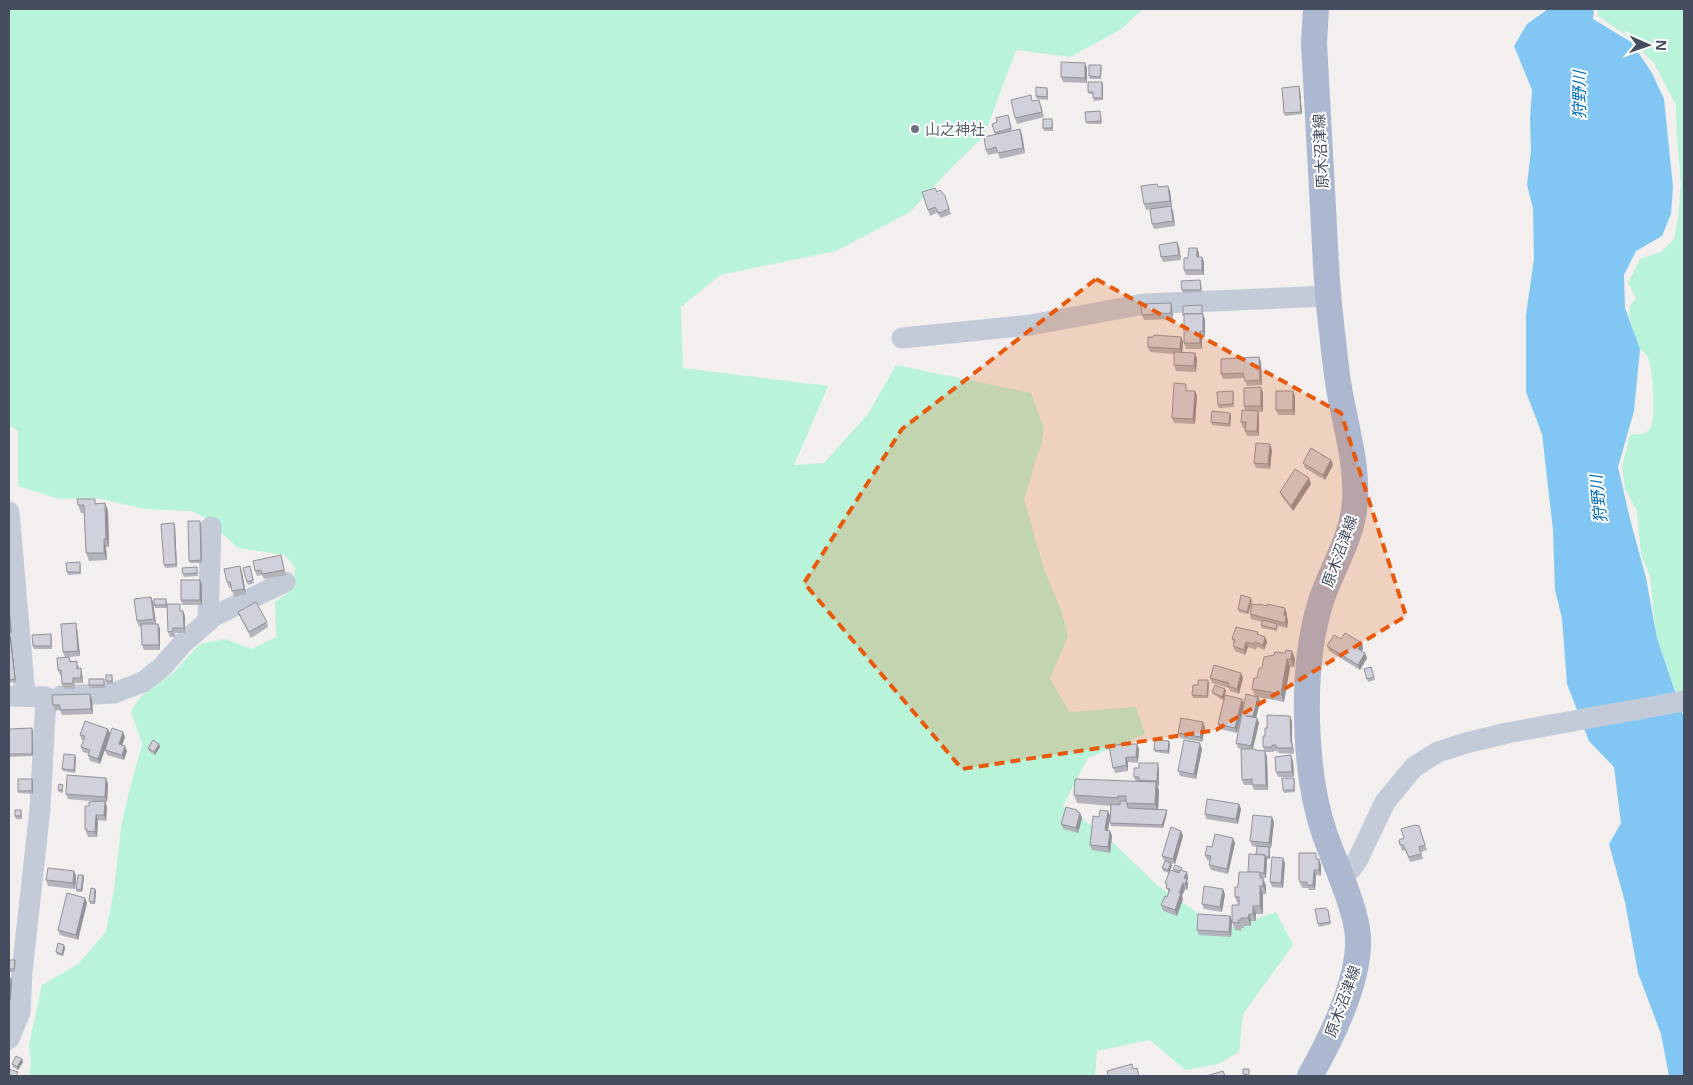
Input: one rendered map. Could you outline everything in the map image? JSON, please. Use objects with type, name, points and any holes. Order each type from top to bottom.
[{"type":"main road","name":"原木沼津線","points":[[1310,1076],[1342,1008],[1357,959],[1358,934],[1341,876],[1316,807],[1310,778],[1307,720],[1310,660],[1316,623],[1330,577],[1349,530],[1355,499],[1352,463],[1338,385],[1328,296],[1314,43],[1316,9]]},
{"type":"street","points":[[902,338],[1031,325],[1144,304],[1328,296]]},
{"type":"street","points":[[9,512],[17,696],[46,697],[114,693],[143,682],[162,667],[183,643],[214,616],[285,582]]},
{"type":"street","points":[[208,621],[212,527]]},
{"type":"street","points":[[9,1039],[20,1012],[22,972],[40,809],[46,697]]},
{"type":"street","points":[[1341,876],[1352,868],[1358,859],[1385,802],[1414,767],[1438,752],[1507,733],[1684,701]]},
{"type":"highlighted area","points":[[1096,279],[1341,413],[1406,616],[1216,730],[962,769],[804,583],[902,429]]},
{"type":"green space","points":[[9,9],[1143,9],[1120,30],[1070,57],[1016,50],[984,136],[910,212],[836,251],[720,275],[681,307],[683,368],[828,386],[794,465],[824,463],[868,414],[896,365],[1031,393],[1044,428],[1041,446],[1024,499],[1044,569],[1061,610],[1068,637],[1050,678],[1069,712],[1136,707],[1145,734],[1088,758],[1063,806],[1104,834],[1157,885],[1223,930],[1276,912],[1293,945],[1243,1014],[1239,1052],[1218,1064],[1185,1070],[1150,1040],[1097,1051],[1095,1076],[29,1076],[31,1061],[29,1045],[42,985],[78,964],[106,932],[114,890],[121,827],[142,744],[131,712],[140,697],[173,673],[200,644],[225,639],[252,649],[276,637],[275,602],[292,590],[295,568],[285,555],[238,548],[204,517],[191,511],[145,509],[97,498],[59,499],[18,486],[18,431],[9,425]]},
{"type":"green space","points":[[1598,9],[1684,9],[1684,716],[1656,635],[1650,576],[1641,554],[1637,511],[1625,488],[1622,467],[1630,435],[1647,432],[1653,416],[1651,370],[1647,355],[1637,348],[1629,314],[1630,306],[1636,298],[1628,283],[1640,259],[1661,252],[1674,239],[1681,183],[1676,105],[1654,63],[1623,33],[1598,16]]},
{"type":"water","name":"狩野川","points":[[1548,9],[1594,9],[1593,19],[1631,42],[1652,73],[1664,99],[1673,187],[1671,214],[1662,236],[1636,251],[1624,275],[1625,308],[1640,349],[1634,411],[1618,467],[1646,578],[1657,638],[1684,718],[1684,1076],[1669,1076],[1661,1034],[1638,973],[1625,902],[1609,844],[1621,823],[1614,767],[1589,741],[1567,684],[1562,618],[1555,590],[1553,530],[1542,434],[1526,392],[1526,315],[1534,259],[1533,208],[1527,185],[1531,151],[1530,118],[1532,90],[1514,46],[1527,24]]},
{"type":"building","points":[[1061,62],[1085,63],[1085,78],[1061,77]]},
{"type":"building","points":[[1089,65],[1101,65],[1100,77],[1089,76]]},
{"type":"building","points":[[1088,82],[1102,82],[1102,98],[1093,98],[1093,92],[1088,92]]},
{"type":"building","points":[[1299,86],[1301,112],[1284,113],[1282,88]]},
{"type":"building","points":[[1036,87],[1047,88],[1047,97],[1036,96]]},
{"type":"building","points":[[1031,95],[1032,101],[1039,100],[1042,112],[1015,118],[1011,100]]},
{"type":"building","points":[[1100,111],[1101,121],[1086,122],[1085,112]]},
{"type":"building","points":[[1008,115],[1011,128],[995,133],[992,124],[997,122],[996,118]]},
{"type":"building","points":[[1043,119],[1052,119],[1052,128],[1043,128]]},
{"type":"building","points":[[1020,129],[1023,148],[998,153],[996,147],[986,150],[984,137]]},
{"type":"building","points":[[1157,184],[1158,187],[1168,186],[1170,201],[1144,204],[1141,186]]},
{"type":"building","points":[[935,188],[937,192],[940,190],[945,196],[949,209],[939,213],[935,207],[928,210],[922,192]]},
{"type":"building","points":[[1171,206],[1173,221],[1152,224],[1150,209]]},
{"type":"building","points":[[1177,242],[1179,255],[1161,257],[1159,245]]},
{"type":"building","points":[[1189,248],[1197,248],[1197,257],[1202,257],[1202,270],[1184,270],[1184,258],[1188,258]]},
{"type":"building","points":[[1200,280],[1201,290],[1182,290],[1181,281]]},
{"type":"building","points":[[1171,303],[1171,313],[1142,315],[1141,304]]},
{"type":"building","points":[[1202,305],[1202,314],[1183,315],[1183,306]]},
{"type":"building","points":[[1184,314],[1203,314],[1203,331],[1200,331],[1200,343],[1184,343]]},
{"type":"building","points":[[1154,335],[1181,337],[1180,349],[1148,347],[1148,337],[1153,337]]},
{"type":"building","points":[[1174,352],[1195,353],[1194,366],[1174,365]]},
{"type":"building","points":[[1259,357],[1260,380],[1245,381],[1243,373],[1221,374],[1221,359]]},
{"type":"building","points":[[1174,383],[1186,384],[1186,391],[1195,391],[1193,419],[1172,418]]},
{"type":"building","points":[[1261,387],[1261,406],[1244,406],[1244,388]]},
{"type":"building","points":[[1233,391],[1233,404],[1218,405],[1217,392]]},
{"type":"building","points":[[1276,391],[1293,391],[1293,410],[1276,410]]},
{"type":"building","points":[[1242,410],[1258,411],[1257,431],[1245,431],[1246,422],[1241,422]]},
{"type":"building","points":[[1212,411],[1230,413],[1229,424],[1211,422]]},
{"type":"building","points":[[1256,443],[1270,444],[1268,464],[1254,463]]},
{"type":"building","points":[[1311,448],[1331,460],[1323,475],[1303,463]]},
{"type":"building","points":[[1295,469],[1309,478],[1291,506],[1280,492]]},
{"type":"building","points":[[77,499],[95,499],[95,504],[105,503],[106,539],[104,539],[104,553],[86,553],[84,505],[78,505]]},
{"type":"building","points":[[188,521],[200,521],[201,560],[189,561]]},
{"type":"building","points":[[174,523],[176,564],[164,565],[161,524]]},
{"type":"building","points":[[281,555],[284,570],[262,574],[261,570],[255,571],[253,561]]},
{"type":"building","points":[[80,562],[80,572],[67,572],[66,563]]},
{"type":"building","points":[[240,566],[244,589],[232,591],[230,582],[227,582],[224,569]]},
{"type":"building","points":[[250,566],[253,580],[247,582],[243,568]]},
{"type":"building","points":[[197,567],[197,573],[183,574],[182,568]]},
{"type":"building","points":[[181,580],[200,580],[200,600],[181,600]]},
{"type":"building","points":[[1241,595],[1251,598],[1247,612],[1238,609]]},
{"type":"building","points":[[151,597],[154,619],[137,621],[134,599]]},
{"type":"building","points":[[154,599],[166,599],[166,605],[154,605]]},
{"type":"building","points":[[256,602],[267,622],[249,632],[238,612]]},
{"type":"building","points":[[167,604],[180,604],[180,611],[183,611],[184,628],[173,628],[173,631],[168,632]]},
{"type":"building","points":[[1252,604],[1267,606],[1267,604],[1285,608],[1285,623],[1250,614]]},
{"type":"building","points":[[9,611],[11,632],[9,633]]},
{"type":"building","points":[[1263,620],[1277,624],[1276,629],[1261,625]]},
{"type":"building","points":[[76,623],[78,651],[63,652],[61,624]]},
{"type":"building","points":[[141,624],[158,624],[159,645],[142,645]]},
{"type":"building","points":[[1236,627],[1258,632],[1257,634],[1265,637],[1263,645],[1255,642],[1254,644],[1246,642],[1244,650],[1233,646],[1235,640],[1232,639]]},
{"type":"building","points":[[1345,633],[1362,643],[1358,649],[1365,653],[1358,665],[1327,646],[1334,635],[1341,639]]},
{"type":"building","points":[[51,634],[51,646],[33,646],[32,635]]},
{"type":"building","points":[[9,636],[15,679],[9,680]]},
{"type":"building","points":[[1286,650],[1292,651],[1291,659],[1287,659],[1281,694],[1252,689],[1254,678],[1257,678],[1259,668],[1262,668],[1264,657],[1274,655],[1275,652],[1285,653]]},
{"type":"building","points":[[69,657],[70,662],[77,661],[77,669],[81,668],[81,678],[73,678],[73,683],[62,684],[61,670],[58,670],[57,658]]},
{"type":"building","points":[[1214,665],[1241,673],[1237,689],[1228,686],[1229,683],[1210,678]]},
{"type":"building","points":[[1371,667],[1374,677],[1367,679],[1364,669]]},
{"type":"building","points":[[106,675],[112,675],[112,681],[106,681]]},
{"type":"building","points":[[89,679],[104,679],[104,685],[89,685]]},
{"type":"building","points":[[1198,680],[1208,680],[1207,696],[1192,695],[1193,685],[1198,685]]},
{"type":"building","points":[[1215,685],[1225,689],[1222,697],[1212,692]]},
{"type":"building","points":[[90,694],[91,709],[60,710],[60,705],[53,705],[52,695]]},
{"type":"building","points":[[1246,694],[1258,697],[1253,716],[1246,716],[1257,718],[1251,746],[1236,743]]},
{"type":"building","points":[[1225,695],[1242,699],[1235,728],[1218,724]]},
{"type":"building","points":[[1267,715],[1290,716],[1292,748],[1276,748],[1276,745],[1263,747],[1263,736],[1265,736],[1265,728],[1267,728]]},
{"type":"building","points":[[1181,718],[1203,722],[1200,737],[1178,733]]},
{"type":"building","points":[[85,721],[108,729],[98,759],[88,755],[90,750],[81,747],[85,736],[80,735]]},
{"type":"building","points":[[32,728],[32,754],[9,754],[9,729]]},
{"type":"building","points":[[112,728],[123,732],[119,744],[125,746],[122,755],[105,750]]},
{"type":"building","points":[[153,740],[159,744],[154,752],[148,748]]},
{"type":"building","points":[[1155,740],[1169,741],[1168,751],[1154,750]]},
{"type":"building","points":[[1184,740],[1200,743],[1194,774],[1178,771]]},
{"type":"building","points":[[1137,744],[1136,757],[1126,757],[1126,765],[1113,768],[1109,746]]},
{"type":"building","points":[[1241,749],[1265,751],[1266,785],[1252,785],[1252,779],[1242,780]]},
{"type":"building","points":[[64,754],[75,755],[74,770],[62,769]]},
{"type":"building","points":[[1291,755],[1292,772],[1276,772],[1275,757]]},
{"type":"building","points":[[1139,763],[1158,763],[1157,781],[1139,780],[1139,777],[1134,777],[1134,768],[1139,768]]},
{"type":"building","points":[[67,775],[106,778],[105,797],[66,794]]},
{"type":"building","points":[[1282,778],[1294,778],[1294,790],[1283,790]]},
{"type":"building","points":[[18,779],[32,779],[32,791],[18,791]]},
{"type":"building","points":[[1075,779],[1156,782],[1155,804],[1126,803],[1126,796],[1118,796],[1118,798],[1074,795]]},
{"type":"building","points":[[59,784],[63,785],[62,790],[58,790]]},
{"type":"building","points":[[1207,799],[1239,804],[1236,819],[1205,814]]},
{"type":"building","points":[[105,801],[104,815],[96,815],[95,832],[87,831],[85,829],[85,806],[89,806],[89,802]]},
{"type":"building","points":[[1120,801],[1126,801],[1128,808],[1167,810],[1162,825],[1110,823],[1111,804],[1120,805]]},
{"type":"building","points":[[1066,807],[1077,810],[1080,813],[1076,828],[1061,824]]},
{"type":"building","points":[[15,810],[21,810],[21,816],[15,816]]},
{"type":"building","points":[[1100,810],[1108,811],[1105,830],[1110,831],[1108,847],[1090,845],[1093,816],[1099,817]]},
{"type":"building","points":[[1253,815],[1272,817],[1269,843],[1250,841]]},
{"type":"building","points":[[1415,825],[1419,826],[1425,845],[1419,847],[1421,854],[1409,857],[1403,845],[1400,845],[1399,840],[1404,838],[1401,829]]},
{"type":"building","points":[[1171,827],[1181,831],[1173,859],[1162,856]]},
{"type":"building","points":[[1215,834],[1233,838],[1227,869],[1209,865],[1211,856],[1205,855],[1207,846],[1212,847]]},
{"type":"building","points":[[1257,846],[1269,847],[1269,857],[1256,854]]},
{"type":"building","points":[[1299,853],[1316,853],[1316,859],[1319,859],[1319,870],[1314,870],[1313,885],[1307,885],[1307,882],[1299,880]]},
{"type":"building","points":[[1249,854],[1265,855],[1264,873],[1248,872]]},
{"type":"building","points":[[1272,857],[1283,858],[1281,883],[1270,882]]},
{"type":"building","points":[[1165,861],[1171,863],[1168,870],[1162,868]]},
{"type":"building","points":[[1175,865],[1182,868],[1180,871],[1173,869]]},
{"type":"building","points":[[48,868],[74,871],[73,883],[46,880]]},
{"type":"building","points":[[1170,870],[1179,873],[1180,870],[1187,872],[1184,878],[1187,879],[1179,893],[1181,893],[1175,910],[1161,905],[1170,889],[1166,888],[1167,884],[1165,883]]},
{"type":"building","points":[[1239,872],[1260,872],[1260,878],[1263,878],[1263,886],[1260,886],[1260,906],[1253,906],[1253,914],[1249,914],[1248,918],[1241,918],[1241,920],[1238,920],[1239,923],[1232,922],[1232,905],[1239,905],[1239,897],[1235,897],[1235,887],[1238,887]]},
{"type":"building","points":[[78,875],[83,875],[81,890],[76,889]]},
{"type":"building","points":[[1204,886],[1223,889],[1220,907],[1202,904]]},
{"type":"building","points":[[91,888],[95,889],[94,902],[89,901]]},
{"type":"building","points":[[67,893],[85,898],[76,935],[58,930]]},
{"type":"building","points":[[1326,908],[1330,922],[1318,924],[1315,909]]},
{"type":"building","points":[[1198,914],[1230,916],[1229,932],[1197,930]]},
{"type":"building","points":[[58,943],[64,945],[62,954],[56,952]]},
{"type":"building","points":[[9,960],[15,960],[14,969],[9,969]]},
{"type":"building","points":[[9,978],[11,978],[10,999],[9,999]]},
{"type":"building","points":[[16,1056],[22,1059],[17,1067],[12,1064]]},
{"type":"building","points":[[1132,1064],[1133,1069],[1137,1068],[1139,1076],[1106,1076],[1108,1075],[1107,1071]]},
{"type":"building","points":[[9,1069],[18,1072],[16,1076],[9,1076]]},
{"type":"building","points":[[1243,1069],[1249,1069],[1249,1075],[1243,1074]]},
{"type":"building","points":[[1223,1071],[1225,1076],[1206,1076]]},
{"type":"place","name":"山之神社","points":[[915,129]]}]
